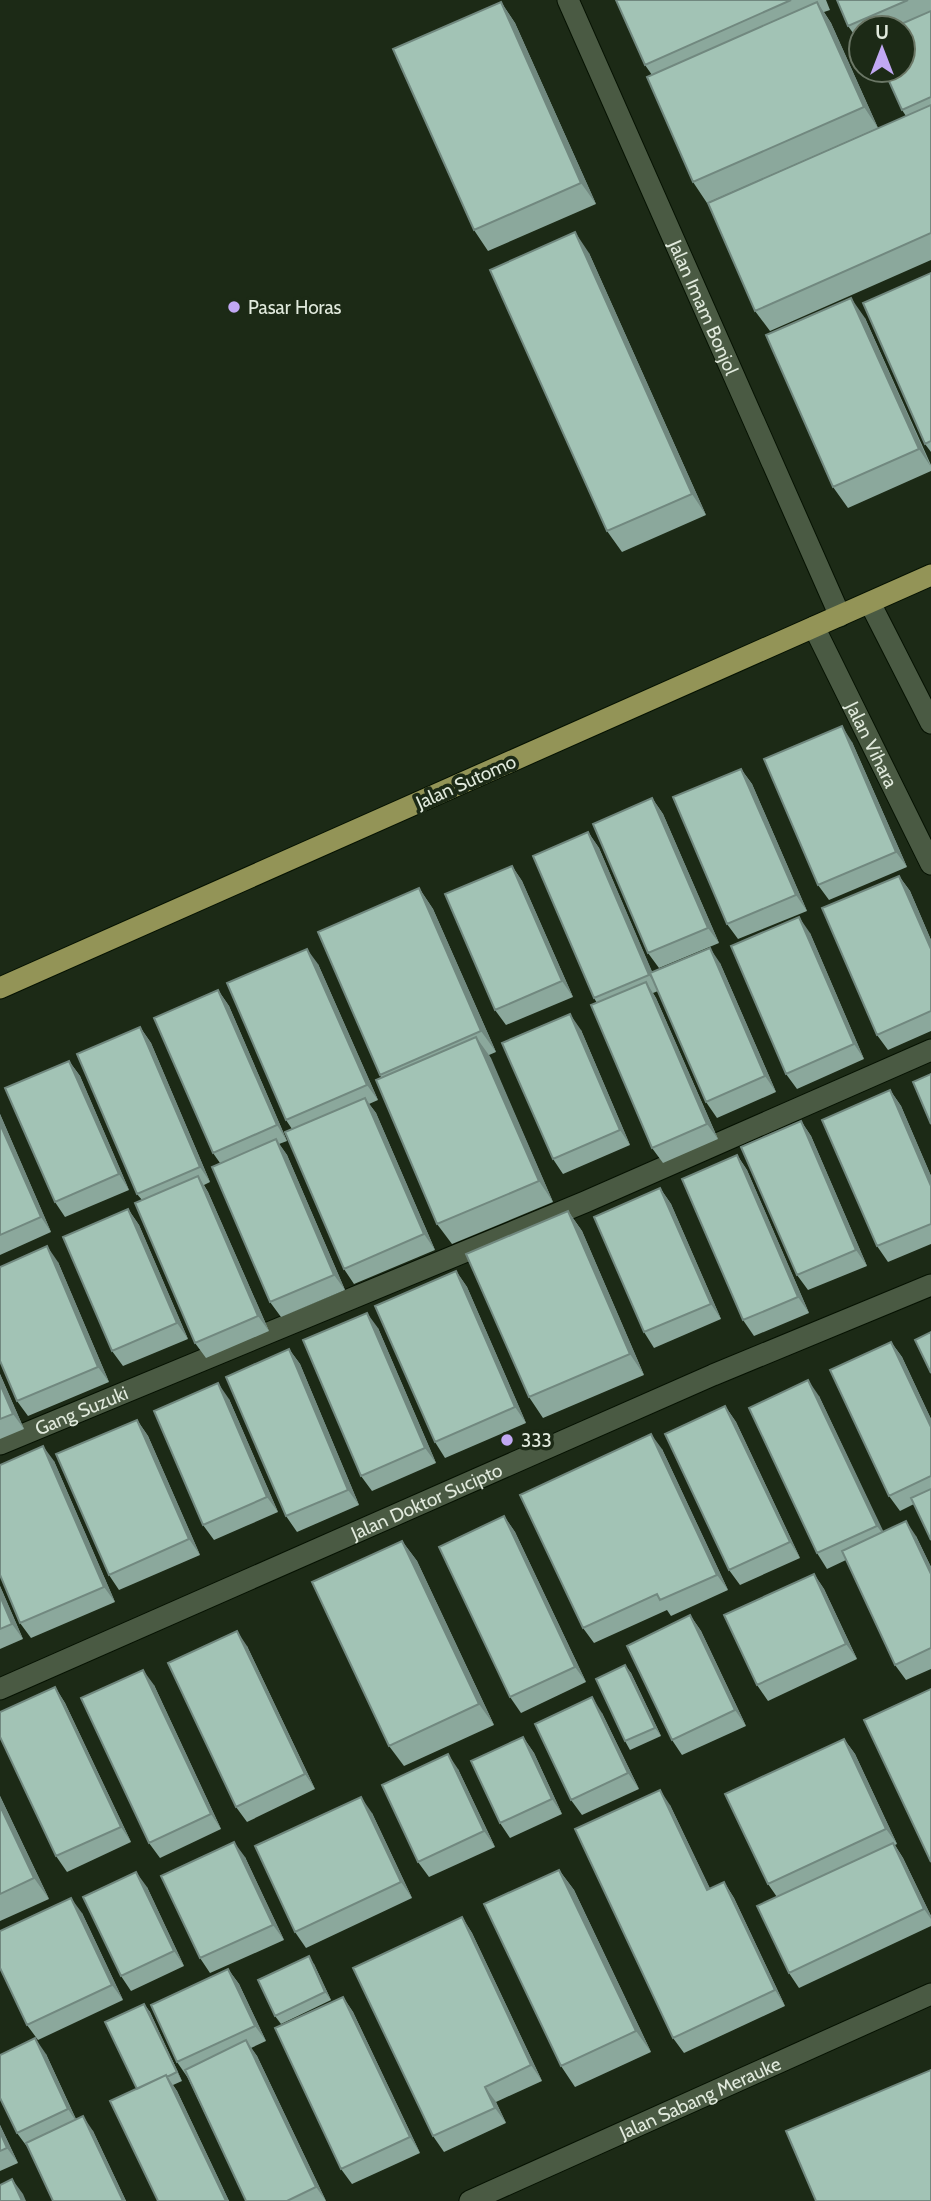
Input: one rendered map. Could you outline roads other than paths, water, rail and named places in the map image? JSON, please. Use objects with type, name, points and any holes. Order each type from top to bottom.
[{"type":"main road","name":"Jalan Sutomo","points":[[0,988],[931,575]]},
{"type":"street","name":"Jalan Imam Bonjol","points":[[568,0],[840,616]]},
{"type":"street","points":[[870,603],[931,723]]},
{"type":"street","name":"Jalan Vihara","points":[[814,627],[931,864]]},
{"type":"street","name":"Gang Suzuki","points":[[0,1444],[585,1202],[931,1049]]},
{"type":"street","name":"Jalan Doktor Sucipto","points":[[0,1689],[713,1375],[931,1285]]},
{"type":"street","name":"Jalan Sabang Merauke","points":[[470,2201],[931,1994]]},
{"type":"place","name":"Pasar Horas","points":[[234,307]]},
{"type":"place","name":"333","points":[[507,1440]]}]
